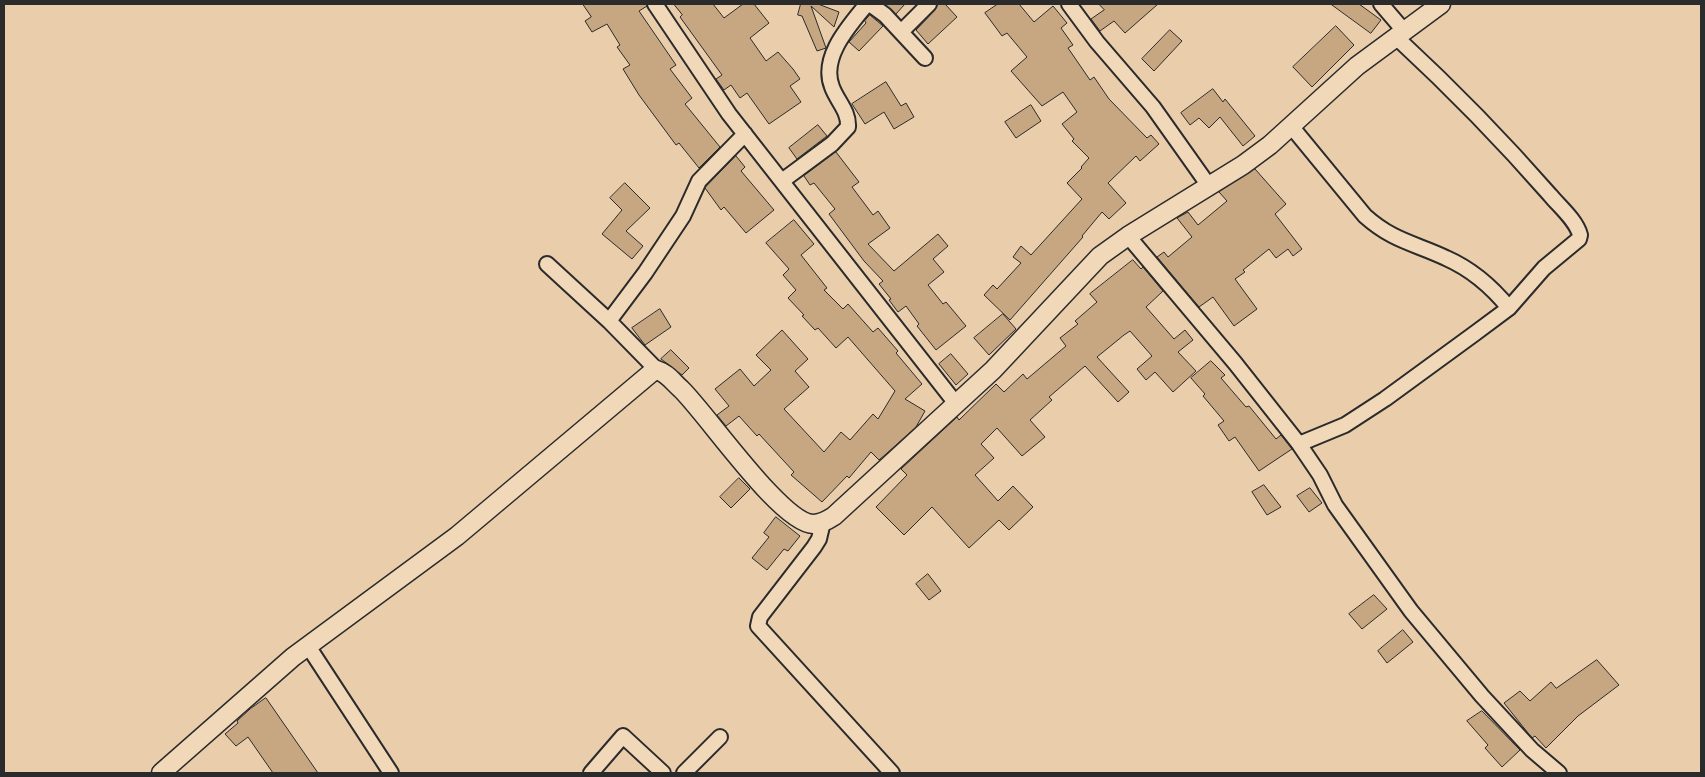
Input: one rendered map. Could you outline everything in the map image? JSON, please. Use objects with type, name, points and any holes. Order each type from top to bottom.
[{"type":"street","points":[[655,4],[729,114],[957,405]]},
{"type":"street","points":[[782,181],[832,144],[848,127],[846,112],[831,86],[830,72],[838,44],[869,4],[885,14],[925,58]]},
{"type":"street","points":[[901,32],[929,4]]},
{"type":"street","points":[[1069,4],[1097,42],[1153,107],[1209,186]]},
{"type":"street","points":[[1299,444],[1344,425],[1385,399],[1509,308],[1544,268],[1579,239],[1579,231],[1514,153],[1401,35],[1381,4]]},
{"type":"street","points":[[548,264],[609,321],[657,370],[666,374],[689,397],[770,494],[787,511],[805,522],[813,524],[823,522],[847,506],[957,405],[993,370],[1085,271],[1128,236],[1243,165],[1291,126],[1357,66],[1441,4]]},
{"type":"street","points":[[1291,126],[1375,226],[1386,234],[1446,258],[1472,273],[1494,290],[1509,308]]},
{"type":"street","points":[[609,321],[646,273],[683,216],[699,181],[745,134]]},
{"type":"street","points":[[1128,236],[1235,363],[1299,444],[1320,475],[1335,505],[1411,611],[1482,696],[1532,750],[1559,773]]},
{"type":"street","points":[[161,773],[308,646],[457,536],[639,382],[657,370]]},
{"type":"street","points":[[823,522],[817,542],[760,617],[758,626],[892,773]]},
{"type":"street","points":[[308,646],[391,773]]},
{"type":"street","points":[[591,773],[623,736],[663,773]]},
{"type":"street","points":[[684,773],[720,737]]},
{"type":"building","points":[[583,4],[646,4],[647,6],[639,11],[676,65],[670,69],[692,98],[685,104],[720,147],[699,168],[679,143],[676,145],[639,95],[623,69],[630,65],[617,47],[620,45],[607,24],[592,32],[585,21],[591,17]]},
{"type":"building","points":[[674,4],[713,4],[724,18],[743,4],[754,4],[769,23],[750,38],[766,61],[778,52],[793,69],[800,79],[790,86],[801,102],[769,124],[747,93],[740,98],[731,85],[724,90],[716,79],[722,75],[680,17],[682,15]]},
{"type":"building","points":[[801,4],[818,4],[839,12],[834,27],[811,6],[826,48],[817,51],[802,16],[798,15]]},
{"type":"building","points":[[884,4],[905,4],[896,14]]},
{"type":"building","points":[[938,4],[945,4],[957,17],[928,44],[916,30],[935,10]]},
{"type":"building","points":[[998,4],[1019,4],[1034,22],[1053,6],[1067,23],[1061,28],[1073,45],[1068,48],[1090,80],[1094,77],[1109,99],[1147,138],[1151,135],[1159,144],[1140,161],[1136,156],[1108,183],[1126,203],[1109,219],[1102,212],[1083,237],[1010,320],[984,295],[993,285],[997,289],[1021,263],[1013,257],[1021,246],[1031,255],[1082,199],[1067,183],[1089,158],[1072,141],[1074,139],[1062,124],[1077,112],[1063,92],[1042,106],[1011,71],[1027,57],[1007,33],[1002,36],[985,13]]},
{"type":"building","points":[[1099,4],[1158,4],[1125,33],[1114,21],[1100,31],[1091,19],[1104,10]]},
{"type":"building","points":[[1331,4],[1359,4],[1381,20],[1371,33]]},
{"type":"building","points":[[870,15],[883,26],[859,51],[849,42],[866,23],[865,21]]},
{"type":"building","points":[[1336,26],[1354,45],[1312,87],[1293,67]]},
{"type":"building","points":[[1170,30],[1182,41],[1154,71],[1142,59]]},
{"type":"building","points":[[886,82],[901,106],[906,103],[914,117],[894,129],[884,112],[865,124],[852,104]]},
{"type":"building","points":[[1213,89],[1223,102],[1225,99],[1255,136],[1243,146],[1220,117],[1209,128],[1199,118],[1190,125],[1181,113]]},
{"type":"building","points":[[1031,105],[1041,121],[1016,138],[1005,122]]},
{"type":"building","points":[[818,125],[827,136],[797,159],[789,148]]},
{"type":"building","points":[[836,152],[859,182],[852,187],[873,215],[878,211],[890,228],[868,244],[894,271],[938,234],[948,246],[933,259],[944,272],[928,285],[943,304],[946,302],[966,326],[936,350],[917,326],[919,324],[906,306],[898,312],[889,300],[891,299],[879,284],[883,281],[864,261],[829,214],[835,209],[814,183],[810,185],[804,176]]},
{"type":"building","points":[[736,156],[745,167],[741,171],[774,210],[746,233],[724,207],[721,210],[705,188]]},
{"type":"building","points":[[1255,169],[1286,204],[1275,214],[1302,249],[1293,256],[1288,249],[1276,258],[1269,249],[1235,279],[1257,309],[1234,326],[1213,297],[1199,307],[1157,257],[1164,252],[1168,257],[1192,237],[1177,218],[1188,212],[1198,225],[1227,201],[1219,192]]},
{"type":"building","points":[[625,183],[650,208],[626,231],[643,246],[632,259],[602,234],[622,210],[610,198]]},
{"type":"building","points":[[794,220],[814,244],[801,255],[827,288],[824,290],[843,309],[848,304],[873,332],[878,328],[898,351],[896,353],[922,384],[905,399],[925,411],[916,427],[886,454],[879,460],[871,452],[849,478],[847,476],[822,502],[791,475],[794,472],[759,434],[757,436],[739,416],[726,426],[717,415],[729,406],[715,389],[740,369],[754,386],[771,370],[756,355],[782,330],[808,359],[795,371],[809,387],[784,409],[824,452],[841,432],[850,440],[873,414],[878,419],[895,391],[848,337],[836,348],[818,328],[815,330],[788,298],[796,290],[783,275],[789,269],[766,243]]},
{"type":"building","points":[[1133,260],[1141,269],[1143,267],[1163,291],[1146,307],[1174,339],[1185,330],[1193,340],[1178,352],[1196,371],[1173,392],[1155,372],[1146,380],[1137,369],[1152,356],[1130,331],[1097,357],[1129,392],[1118,402],[1085,366],[1049,397],[1052,400],[1030,420],[1045,437],[1022,456],[997,428],[981,444],[994,458],[975,475],[998,501],[1013,486],[1033,507],[1009,530],[999,520],[969,548],[932,507],[904,535],[876,507],[907,475],[901,469],[957,417],[959,420],[996,384],[1004,392],[1023,374],[1027,379],[1066,346],[1060,338],[1078,324],[1075,321],[1097,302],[1090,294]]},
{"type":"building","points":[[660,309],[671,327],[645,345],[632,328]]},
{"type":"building","points":[[1003,314],[1016,329],[989,355],[974,338]]},
{"type":"building","points":[[671,350],[689,368],[682,375],[661,359]]},
{"type":"building","points":[[951,354],[968,374],[956,385],[939,364]]},
{"type":"building","points":[[1211,361],[1225,375],[1221,378],[1246,407],[1249,406],[1276,439],[1281,435],[1292,449],[1259,471],[1235,437],[1229,441],[1218,425],[1224,421],[1191,378]]},
{"type":"building","points":[[739,478],[750,489],[731,508],[720,497]]},
{"type":"building","points":[[1264,485],[1281,507],[1267,515],[1252,492]]},
{"type":"building","points":[[1310,488],[1322,503],[1309,512],[1297,496]]},
{"type":"building","points":[[776,517],[800,536],[788,551],[784,549],[767,570],[752,558],[769,537],[764,533]]},
{"type":"building","points":[[928,574],[941,591],[929,600],[916,584]]},
{"type":"building","points":[[1374,595],[1387,609],[1362,629],[1349,614]]},
{"type":"building","points":[[1403,630],[1413,642],[1387,663],[1378,651]]},
{"type":"building","points":[[1597,660],[1619,685],[1578,716],[1546,748],[1535,736],[1532,738],[1504,703],[1520,691],[1530,701],[1551,682],[1556,688]]},
{"type":"building","points":[[266,698],[318,773],[273,773],[248,737],[236,746],[225,734],[250,709]]},
{"type":"building","points":[[1482,711],[1520,750],[1502,767],[1485,748],[1488,745],[1467,721]]}]
